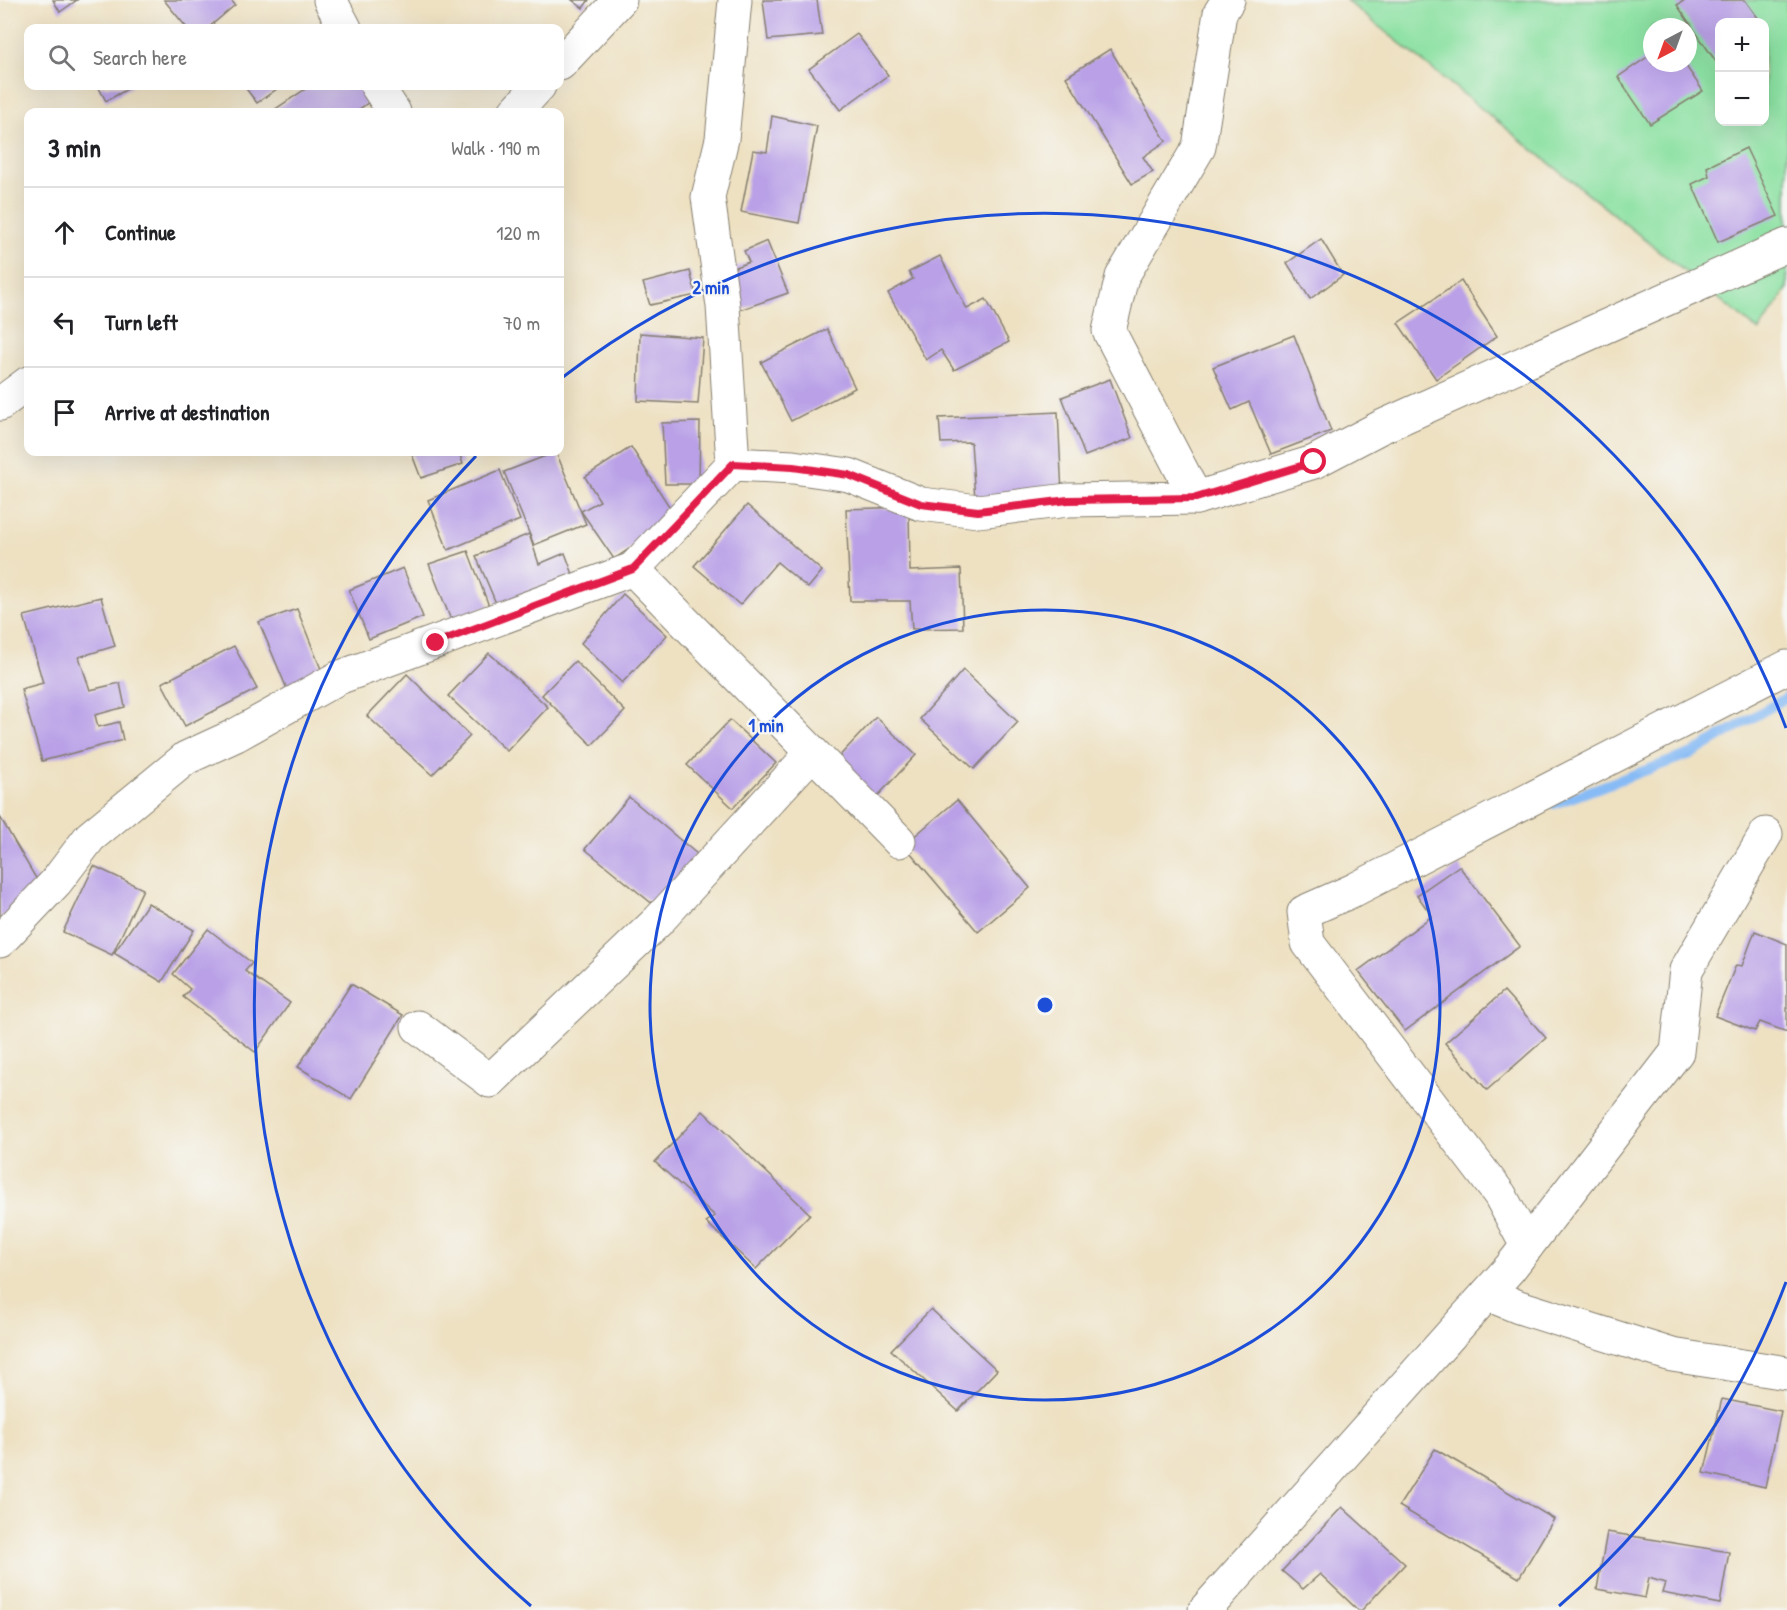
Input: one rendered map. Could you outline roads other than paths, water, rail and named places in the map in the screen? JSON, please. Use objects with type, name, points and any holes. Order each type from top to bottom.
[{"type":"street","points":[[330,0],[343,24]]},
{"type":"street","points":[[564,60],[620,0]]},
{"type":"street","points":[[0,941],[56,882],[90,837],[186,758],[236,735],[338,678],[633,569],[733,464],[723,306],[708,197],[722,139],[735,0]]},
{"type":"street","points":[[1196,498],[1108,331],[1122,278],[1199,147],[1220,13],[1228,0]]},
{"type":"street","points":[[379,90],[391,108]]},
{"type":"street","points":[[519,108],[535,90]]},
{"type":"street","points":[[733,464],[793,467],[849,475],[921,504],[978,511],[1068,500],[1196,498],[1314,462],[1381,427],[1787,245]]},
{"type":"street","points":[[0,404],[24,386]]},
{"type":"street","points":[[633,569],[899,841]]},
{"type":"street","points":[[1527,1246],[1500,1195],[1308,943],[1304,912],[1354,890],[1787,667]]},
{"type":"street","points":[[418,1027],[490,1081],[658,921],[812,753]]},
{"type":"street","points":[[1205,1610],[1487,1294],[1527,1246],[1677,1052],[1686,970],[1766,834]]},
{"type":"street","points":[[1487,1294],[1519,1307],[1672,1354],[1787,1373]]},
{"type":"waterway","points":[[1554,804],[1693,753],[1787,697]]}]
